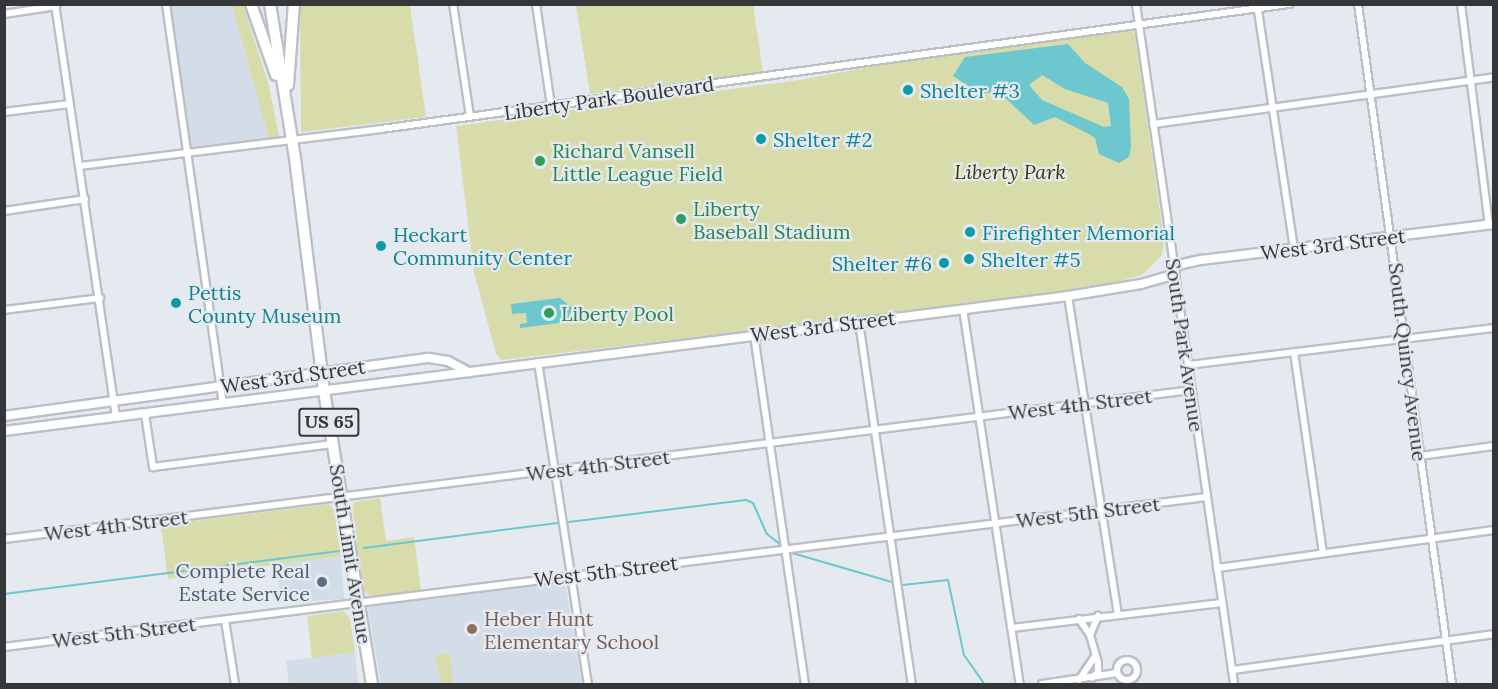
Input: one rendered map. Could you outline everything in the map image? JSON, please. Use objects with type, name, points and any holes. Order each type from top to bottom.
[{"type":"highway","points":[[251,4],[286,103]]},
{"type":"highway","name":"US 65","points":[[270,4],[286,103]]},
{"type":"highway","points":[[286,103],[294,4]]},
{"type":"highway","name":"South Limit Avenue","points":[[286,103],[293,140],[321,372],[344,496],[372,684]]},
{"type":"street","points":[[166,4],[223,404]]},
{"type":"street","points":[[453,4],[470,117]]},
{"type":"street","points":[[536,4],[551,106]]},
{"type":"street","name":"South Park Avenue","points":[[1136,4],[1234,684]]},
{"type":"street","name":"Liberty Park Boulevard","points":[[80,166],[470,117],[1289,4]]},
{"type":"street","name":"South Quincy Avenue","points":[[1358,4],[1392,237],[1444,640],[1452,684]]},
{"type":"street","points":[[1461,4],[1491,225]]},
{"type":"street","points":[[4,14],[56,5],[116,418]]},
{"type":"street","points":[[1257,7],[1294,249]]},
{"type":"street","points":[[1153,124],[1494,77]]},
{"type":"street","points":[[4,112],[70,104]]},
{"type":"street","points":[[4,211],[85,200]]},
{"type":"street","name":"West 3rd Street","points":[[4,431],[1068,296],[1141,284],[1174,270],[1294,249],[1491,225]]},
{"type":"street","points":[[1068,296],[1118,614]]},
{"type":"street","points":[[4,310],[100,298]]},
{"type":"street","points":[[963,309],[1020,684]]},
{"type":"street","points":[[859,322],[912,684]]},
{"type":"street","points":[[1188,365],[1494,328]]},
{"type":"street","points":[[754,335],[805,684]]},
{"type":"street","points":[[1294,352],[1323,553]]},
{"type":"street","name":"West 3rd Street","points":[[4,416],[429,357],[447,361],[469,372]]},
{"type":"street","points":[[538,363],[588,684]]},
{"type":"street","name":"West 4th Street","points":[[4,539],[1191,390]]},
{"type":"street","points":[[145,414],[153,467],[333,444]]},
{"type":"street","points":[[1420,456],[1494,446]]},
{"type":"street","name":"West 5th Street","points":[[4,647],[1207,497]]},
{"type":"street","points":[[1217,568],[1494,530]]},
{"type":"street","points":[[1012,628],[1222,603]]},
{"type":"street","points":[[1090,635],[1098,616]]},
{"type":"street","points":[[1079,619],[1090,635],[1098,672],[1092,678]]},
{"type":"street","points":[[225,620],[235,684]]},
{"type":"street","points":[[1232,670],[1494,634]]},
{"type":"street","points":[[1079,680],[1094,658]]},
{"type":"street","points":[[1042,684],[1118,673]]},
{"type":"shaded area","points":[[166,5],[232,5],[269,140],[192,149],[187,144]]},
{"type":"shaded area","points":[[341,556],[344,599],[280,603],[277,560]]},
{"type":"shaded area","name":"Heber Hunt Elementary School","points":[[565,580],[582,684],[381,684],[368,610],[371,606]]},
{"type":"shaded area","points":[[355,652],[358,684],[289,684],[286,661]]},
{"type":"green space","points":[[232,5],[243,5],[268,82],[279,135],[275,139],[269,140]]},
{"type":"green space","points":[[300,5],[410,5],[426,117],[301,132]]},
{"type":"green space","points":[[576,5],[753,5],[763,72],[590,94]]},
{"type":"green space","name":"Liberty Park","points":[[1129,28],[1135,34],[1164,240],[1162,255],[1142,275],[1105,285],[815,323],[502,360],[496,354],[474,272],[456,126],[799,80],[952,52]]},
{"type":"green space","points":[[380,498],[386,541],[414,537],[421,590],[371,597],[363,590],[352,506],[354,502]]},
{"type":"green space","points":[[329,504],[334,510],[341,556],[168,579],[161,525]]},
{"type":"green space","points":[[344,611],[350,619],[355,652],[312,658],[307,616]]},
{"type":"green space","points":[[450,653],[453,684],[441,684],[435,655]]},
{"type":"water","points":[[1068,44],[1085,63],[1122,87],[1129,99],[1131,147],[1129,157],[1119,163],[1099,154],[1095,138],[1055,117],[1034,125],[998,91],[980,94],[953,76],[965,57]],"holes":[[[1042,75],[1065,89],[1108,103],[1111,126],[1104,127],[1042,100],[1029,85]]]},
{"type":"water","name":"Liberty Pool","points":[[560,298],[572,308],[567,322],[520,328],[520,324],[527,323],[526,313],[512,314],[511,304]]},
{"type":"waterway","points":[[569,522],[746,500],[753,503],[767,534],[780,544]]},
{"type":"waterway","points":[[364,548],[557,523]]},
{"type":"waterway","points":[[4,594],[339,551]]},
{"type":"waterway","points":[[792,553],[892,582]]},
{"type":"waterway","points":[[903,585],[948,580],[964,655],[984,684]]},
{"type":"place","name":"Shelter #3","points":[[908,90]]},
{"type":"place","name":"Shelter #2","points":[[761,139]]},
{"type":"place","name":"Richard Vansell Little League Field","points":[[540,161]]},
{"type":"place","name":"Liberty Baseball Stadium","points":[[681,219]]},
{"type":"place","name":"Firefighter Memorial","points":[[970,232]]},
{"type":"place","name":"Heckart Community Center","points":[[381,246]]},
{"type":"place","name":"Shelter #5","points":[[969,259]]},
{"type":"place","name":"Shelter #6","points":[[944,263]]},
{"type":"place","name":"Pettis County Museum","points":[[176,303]]},
{"type":"place","name":"Liberty Pool","points":[[549,313]]},
{"type":"place","name":"Complete Real Estate Service","points":[[322,582]]},
{"type":"place","name":"Heber Hunt Elementary School","points":[[472,629]]}]
